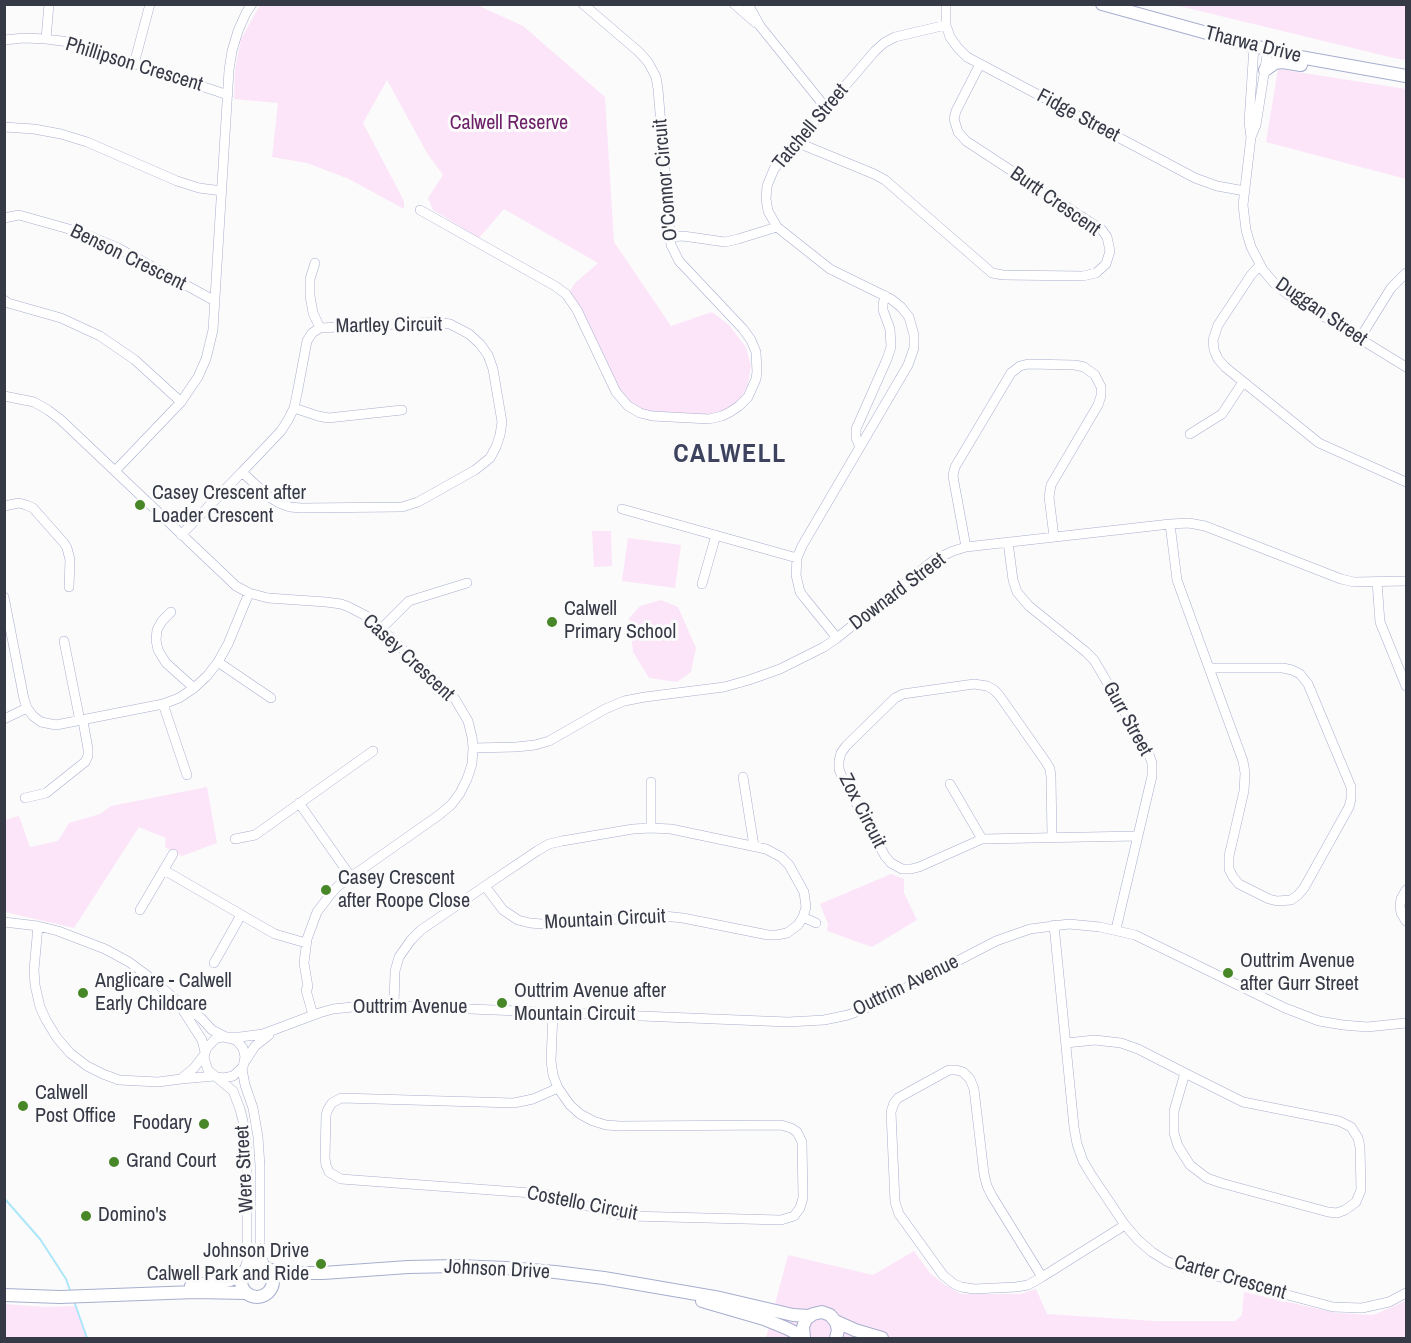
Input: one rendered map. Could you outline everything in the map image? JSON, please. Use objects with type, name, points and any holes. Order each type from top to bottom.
[{"type":"main road","name":"Tharwa Drive","points":[[1102,4],[1268,50],[1407,76]]},
{"type":"main road","points":[[1265,70],[1275,63],[1282,62],[1314,68],[1335,69],[1352,66]]},
{"type":"main road","points":[[4,1295],[98,1297],[195,1292],[246,1293],[257,1297],[270,1290],[272,1278],[267,1269],[256,1265],[230,1280],[135,1295]]},
{"type":"main road","name":"Johnson Drive","points":[[267,1269],[285,1273],[323,1273],[457,1266],[555,1272],[733,1300],[793,1315],[809,1316],[822,1312],[830,1315],[835,1321]]},
{"type":"main road","points":[[243,1273],[242,1286],[246,1293]]},
{"type":"main road","name":"Johnson Drive","points":[[270,1290],[283,1282],[323,1273]]},
{"type":"main road","name":"Johnson Drive","points":[[670,1290],[764,1319],[804,1338]]},
{"type":"main road","points":[[804,1338],[803,1327],[809,1316]]},
{"type":"main road","points":[[835,1321],[838,1330],[836,1338]]},
{"type":"main road","points":[[835,1321],[882,1338]]},
{"type":"street","points":[[46,39],[49,4]]},
{"type":"street","points":[[134,64],[150,4]]},
{"type":"street","points":[[115,471],[181,402],[198,377],[206,359],[213,330],[232,51],[237,32],[252,4]]},
{"type":"street","name":"O'Connor Circuit","points":[[420,210],[566,294],[577,310],[616,392],[628,406],[652,416],[702,419],[722,416],[739,406],[752,391],[757,372],[756,352],[751,340],[679,261],[673,251],[669,237],[656,77],[651,66],[639,52],[583,4]]},
{"type":"street","points":[[734,4],[760,26]]},
{"type":"street","points":[[748,4],[760,26],[826,108]]},
{"type":"street","name":"Fidge Street","points":[[946,4],[946,24],[950,37],[968,57],[1195,178],[1217,186],[1245,191]]},
{"type":"street","name":"Tatchell Street","points":[[837,638],[800,592],[796,575],[798,558],[802,546],[908,365],[914,348],[913,329],[909,317],[901,307],[886,296],[830,269],[777,227],[768,211],[766,186],[774,170],[796,142],[884,42],[946,24]]},
{"type":"street","name":"Phillipson Crescent","points":[[4,40],[24,38],[69,42],[228,94]]},
{"type":"street","name":"Duggan Street","points":[[1254,46],[1249,122],[1251,136],[1244,213],[1251,247],[1260,266],[1287,294],[1407,367]]},
{"type":"street","name":"Duggan Street","points":[[1251,136],[1256,125],[1268,50]]},
{"type":"street","name":"Burtt Crescent","points":[[796,142],[885,180],[986,269],[995,274],[1083,276],[1096,273],[1106,264],[1110,251],[1109,242],[1102,230],[966,141],[958,132],[954,119],[956,111],[980,64]]},
{"type":"street","points":[[4,128],[34,129],[70,136],[100,146],[177,181],[199,188],[222,191]]},
{"type":"street","name":"Benson Crescent","points":[[4,218],[19,215],[83,233],[118,248],[215,301]]},
{"type":"street","points":[[669,237],[683,236],[725,242],[777,227]]},
{"type":"street","points":[[315,263],[310,279],[310,296],[313,313],[320,328]]},
{"type":"street","points":[[1260,266],[1251,275],[1218,325],[1213,340],[1218,359],[1319,443],[1407,482]]},
{"type":"street","points":[[1360,338],[1391,288],[1407,273]]},
{"type":"street","name":"Tatchell Street","points":[[860,447],[856,438],[856,429],[891,347],[890,328],[883,310],[886,296]]},
{"type":"street","points":[[4,300],[61,318],[100,336],[135,360],[181,402]]},
{"type":"street","name":"Martley Circuit","points":[[181,535],[242,471],[281,431],[294,408],[307,342],[312,333],[320,328],[436,322],[457,327],[469,334],[484,349],[493,369],[502,422],[496,447],[490,458],[475,470],[418,502],[402,507],[290,507],[269,497],[242,471]]},
{"type":"street","points":[[966,547],[953,475],[955,467],[1011,373],[1020,366],[1028,364],[1084,367],[1095,375],[1101,387],[1098,405],[1051,485],[1049,497],[1054,537]]},
{"type":"street","points":[[1190,434],[1222,414],[1243,382]]},
{"type":"street","name":"Casey Crescent","points":[[4,396],[26,400],[48,410],[61,420],[230,582],[249,593],[268,598],[341,604],[363,614],[455,699],[468,721],[472,737],[472,764],[468,779],[451,805],[351,877],[332,892],[321,905],[310,927],[304,963],[308,987],[306,990],[316,1014]]},
{"type":"street","points":[[294,408],[328,418],[402,410]]},
{"type":"street","points":[[4,506],[19,503],[33,508],[63,543],[70,560],[69,587]]},
{"type":"street","points":[[622,509],[798,558]]},
{"type":"street","name":"Downard Street","points":[[473,748],[535,746],[549,741],[605,709],[624,701],[709,689],[749,680],[780,669],[837,638],[934,560],[946,553],[966,547],[1189,523],[1205,526],[1341,579],[1354,582],[1407,581]]},
{"type":"street","points":[[1170,524],[1177,580],[1209,668],[1243,761],[1244,791],[1229,856],[1229,869],[1239,884],[1277,902],[1291,900],[1304,888],[1349,807],[1352,795],[1350,784],[1308,684],[1300,674],[1283,668],[1209,668]]},
{"type":"street","points":[[702,584],[716,535]]},
{"type":"street","name":"Gurr Street","points":[[1008,542],[1013,580],[1020,597],[1094,660],[1148,752],[1152,763],[1152,776],[1116,929]]},
{"type":"street","points":[[1377,582],[1380,622],[1406,682]]},
{"type":"street","points":[[381,629],[409,601],[467,583]]},
{"type":"street","points":[[4,597],[7,626],[27,708],[33,716],[46,724],[56,725],[163,704],[179,698],[194,688],[218,663],[249,593]]},
{"type":"street","points":[[171,612],[157,630],[158,651],[166,663],[194,688]]},
{"type":"street","points":[[25,798],[46,793],[85,762],[88,756],[64,641]]},
{"type":"street","points":[[218,663],[271,698]]},
{"type":"street","name":"Zox Circuit","points":[[1052,837],[1050,769],[994,690],[987,686],[974,684],[907,693],[895,698],[841,753],[839,770],[842,777],[885,856],[898,867],[911,869],[920,867],[982,839],[1138,836]]},
{"type":"street","points":[[163,704],[187,775]]},
{"type":"street","points":[[4,719],[27,708]]},
{"type":"street","points":[[235,839],[255,835],[373,751]]},
{"type":"street","points":[[743,777],[754,846]]},
{"type":"street","points":[[651,782],[651,828]]},
{"type":"street","points":[[950,784],[982,839]]},
{"type":"street","points":[[299,803],[351,877]]},
{"type":"street","points":[[394,1005],[395,971],[399,957],[406,945],[421,930],[537,851],[549,844],[562,841],[651,828],[671,830],[771,851],[789,865],[804,892],[806,908],[803,917],[816,923]]},
{"type":"street","points":[[140,910],[173,854]]},
{"type":"street","points":[[164,870],[275,934],[306,943]]},
{"type":"street","name":"Mountain Circuit","points":[[485,886],[503,910],[518,920],[530,923],[664,916],[777,935],[794,928],[803,917]]},
{"type":"street","points":[[1407,890],[1401,899],[1400,906],[1401,913],[1407,921]]},
{"type":"street","points":[[214,963],[242,915]]},
{"type":"street","points":[[4,922],[39,926],[66,933],[129,962],[201,1018],[212,1030],[237,1041],[243,1048],[245,1058],[237,1074],[229,1078],[216,1076],[181,1078],[152,1083],[119,1080],[87,1066],[70,1053],[57,1038],[40,1007],[34,970],[39,926]]},
{"type":"street","name":"Outtrim Avenue","points":[[228,1037],[263,1034],[316,1014],[359,1005],[788,1022],[824,1020],[848,1015],[871,1006],[996,941],[1019,932],[1054,925],[1085,925],[1116,929],[1145,939],[1307,1017],[1342,1025],[1407,1023]]},
{"type":"street","name":"Carter Crescent","points":[[1054,925],[1074,1127],[1080,1152],[1092,1176],[1137,1240],[1168,1262],[1333,1307],[1362,1308],[1389,1302],[1407,1293]]},
{"type":"street","points":[[177,1001],[201,1038],[206,1066],[216,1076]]},
{"type":"street","name":"Costello Circuit","points":[[553,1012],[551,1061],[553,1075],[558,1088],[570,1105],[580,1114],[606,1125],[620,1126],[781,1125],[791,1128],[797,1132],[802,1142],[803,1198],[800,1208],[794,1216],[781,1220],[630,1216],[546,1194],[341,1179],[332,1174],[326,1165],[326,1115],[332,1103],[341,1098],[514,1103],[533,1099],[558,1088]]},
{"type":"street","name":"Outtrim Avenue","points":[[243,1065],[255,1046],[276,1030]]},
{"type":"street","points":[[181,1078],[195,1068],[208,1045],[215,1039],[228,1037]]},
{"type":"street","points":[[1066,1043],[1095,1040],[1121,1043],[1138,1048],[1243,1102],[1339,1121],[1351,1127],[1358,1138],[1360,1147],[1361,1190],[1356,1202],[1345,1210],[1336,1213],[1328,1212],[1221,1183],[1201,1174],[1190,1165],[1182,1153],[1174,1132],[1174,1111],[1185,1073]]},
{"type":"street","name":"Were Street","points":[[243,1065],[245,1086],[253,1108],[258,1137],[260,1252],[267,1269]]},
{"type":"street","points":[[1042,1277],[987,1186],[974,1089],[970,1079],[963,1072],[949,1070],[898,1098],[891,1112],[895,1202],[901,1219],[948,1280],[961,1287],[974,1289],[1028,1285],[1042,1277],[1125,1225]]},
{"type":"street","name":"Were Street","points":[[216,1076],[234,1091],[246,1138],[248,1236],[247,1261],[243,1273]]},
{"type":"green space","name":"Calwell Reserve","points":[[260,5],[477,5],[523,26],[605,97],[614,242],[671,326],[712,312],[729,325],[746,347],[751,366],[748,384],[740,401],[724,413],[705,416],[646,413],[623,397],[570,291],[575,283],[598,263],[504,209],[479,238],[433,210],[428,198],[443,175],[427,153],[387,80],[363,123],[404,201],[404,209],[349,179],[307,163],[272,157],[278,103],[234,99],[235,70],[241,39]]},
{"type":"green space","points":[[1175,5],[1406,5],[1406,60]]},
{"type":"green space","points":[[1278,69],[1406,89],[1406,179],[1266,142]]},
{"type":"green space","points":[[592,531],[611,531],[612,566],[594,567]]},
{"type":"green space","points":[[628,538],[681,545],[675,588],[622,581]]},
{"type":"green space","points":[[661,600],[678,607],[696,648],[691,672],[677,682],[649,678],[633,652],[629,618],[640,606]]},
{"type":"green space","points":[[207,787],[217,843],[182,856],[165,847],[166,838],[139,827],[74,928],[5,912],[5,820],[19,816],[30,847],[58,841],[69,823],[100,814],[111,806]]},
{"type":"green space","points":[[891,874],[904,879],[904,893],[917,920],[872,947],[827,931],[828,924],[820,904]]},
{"type":"green space","points":[[914,1251],[930,1273],[961,1294],[1020,1294],[1036,1289],[1047,1314],[1155,1321],[1235,1321],[1242,1315],[1244,1292],[1336,1313],[1373,1315],[1406,1301],[1406,1338],[766,1338],[788,1255],[873,1275]]},
{"type":"green space","points":[[5,1304],[46,1307],[76,1306],[87,1338],[5,1338]]},
{"type":"waterway","points":[[4,1198],[40,1239],[66,1279],[71,1293]]},
{"type":"waterway","points":[[74,1301],[87,1338]]},
{"type":"place","name":"Casey Crescent after Loader Crescent","points":[[140,505]]},
{"type":"place","name":"Calwell Primary School","points":[[552,622]]},
{"type":"place","name":"Casey Crescent after Roope Close","points":[[326,890]]},
{"type":"place","name":"Outtrim Avenue after Gurr Street","points":[[1228,973]]},
{"type":"place","name":"Anglicare - Calwell Early Childcare","points":[[83,993]]},
{"type":"place","name":"Outtrim Avenue after Mountain Circuit","points":[[502,1003]]},
{"type":"place","name":"Calwell Post Office","points":[[23,1106]]},
{"type":"place","name":"Foodary","points":[[204,1124]]},
{"type":"place","name":"Grand Court","points":[[114,1162]]},
{"type":"place","name":"Domino's","points":[[86,1216]]},
{"type":"place","name":"Johnson Drive Calwell Park and Ride","points":[[321,1264]]},
{"type":"district","name":"CALWELL","points":[[730,455]]}]
